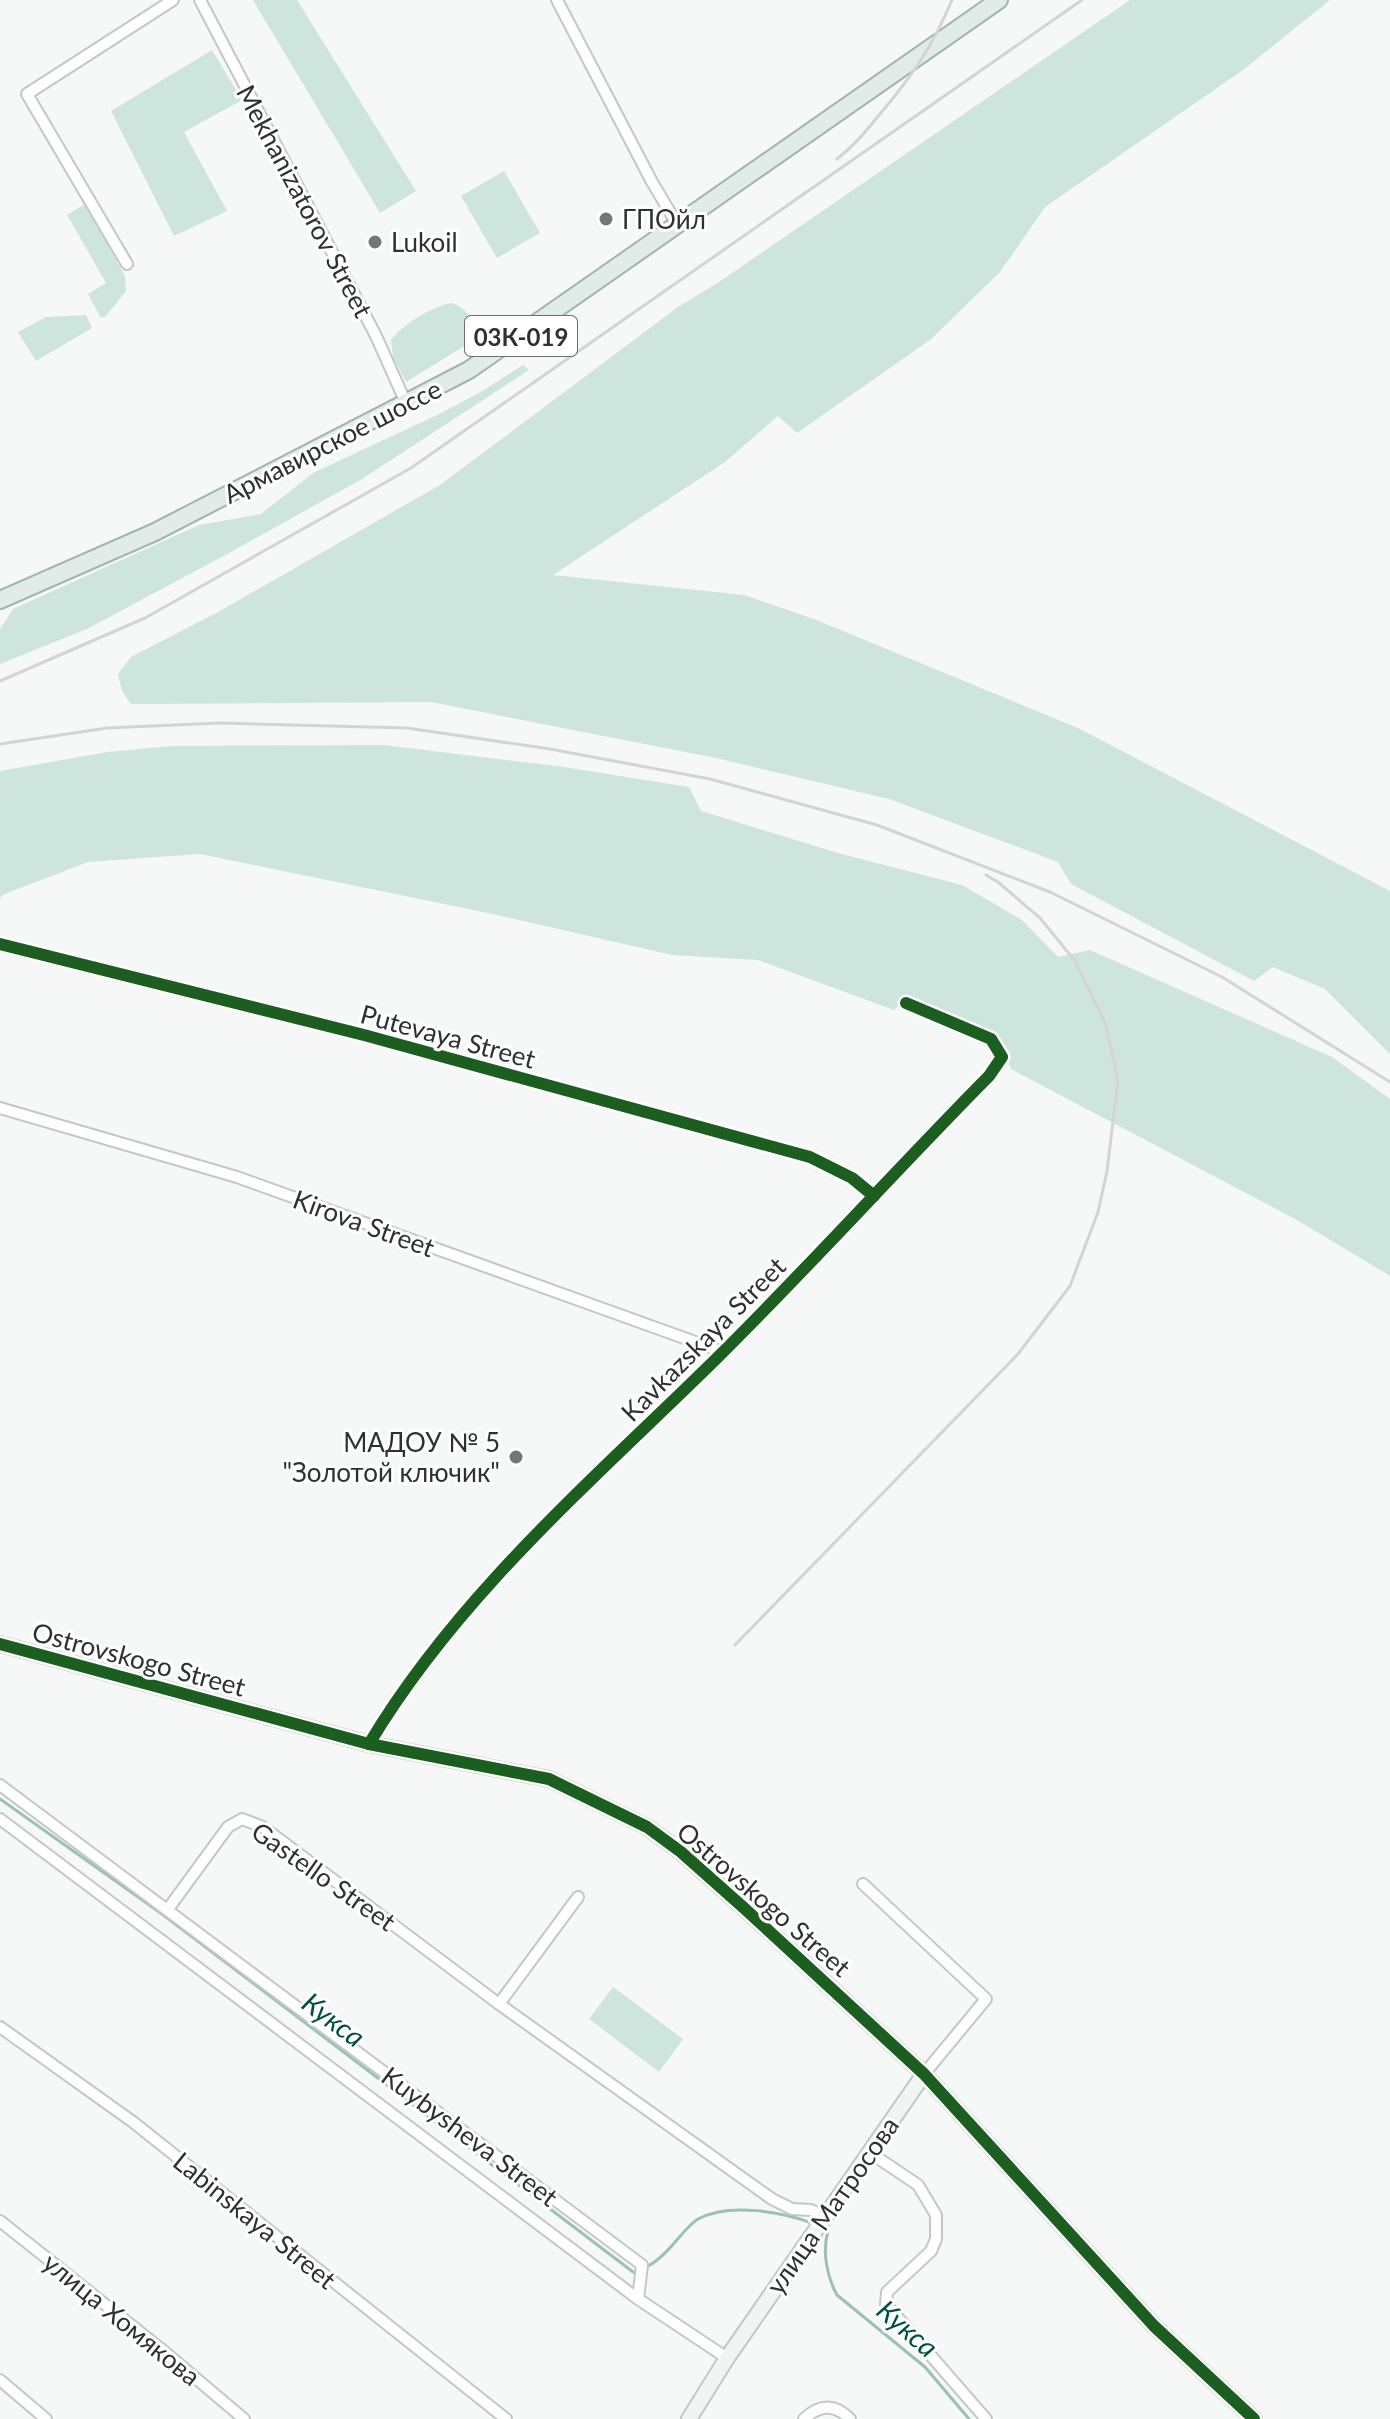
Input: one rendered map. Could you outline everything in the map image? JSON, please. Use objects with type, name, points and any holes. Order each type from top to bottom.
[{"type":"main road","name":"Армавирское шоссе","points":[[0,600],[155,532],[469,370],[503,349],[976,8],[999,0]]},
{"type":"street","points":[[127,264],[27,94],[173,0]]},
{"type":"street","name":"Mekhanizatorov Street","points":[[200,0],[376,336],[406,403]]},
{"type":"street","points":[[557,0],[677,224]]},
{"type":"street","name":"Putevaya Street","points":[[0,944],[364,1035],[810,1157],[852,1178],[874,1196]]},
{"type":"street","name":"Kavkazskaya Street","points":[[369,1744],[394,1703],[444,1636],[521,1550],[723,1352],[989,1076],[1002,1057],[991,1039],[906,1003]]},
{"type":"street","name":"Kirova Street","points":[[0,1108],[237,1177],[723,1352]]},
{"type":"street","name":"Ostrovskogo Street","points":[[0,1644],[369,1744],[549,1779],[647,1827],[723,1889],[924,2074],[1154,2326],[1254,2419]]},
{"type":"street","name":"Kuybysheva Street","points":[[0,1785],[642,2265],[638,2299]]},
{"type":"street","name":"Kuybysheva Street","points":[[0,1819],[638,2299],[727,2358]]},
{"type":"street","name":"Gastello Street","points":[[168,1909],[228,1827],[242,1819],[263,1827],[499,2004],[772,2199],[792,2209],[811,2210],[820,2223]]},
{"type":"street","name":"улица Матросова","points":[[689,2419],[727,2358],[924,2074],[986,1999],[863,1884]]},
{"type":"street","points":[[499,2004],[578,1897]]},
{"type":"street","name":"Labinskaya Street","points":[[0,2027],[133,2122],[506,2419]]},
{"type":"street","points":[[869,2152],[918,2185],[936,2215],[936,2239],[931,2251],[887,2292],[886,2304],[986,2419]]},
{"type":"street","name":"улица Хомякова","points":[[0,2221],[244,2419]]},
{"type":"street","points":[[0,2380],[46,2419]]},
{"type":"street","points":[[804,2419],[816,2408],[826,2406],[844,2413],[850,2419]]},
{"type":"green space","points":[[253,0],[297,0],[416,191],[380,213]]},
{"type":"green space","points":[[1130,0],[1330,0],[1243,70],[1045,207],[1000,272],[930,340],[797,433],[778,416],[725,462],[553,575],[744,595],[814,619],[1078,728],[1390,891],[1390,1054],[1325,989],[1273,967],[1254,981],[1071,884],[1058,862],[889,799],[716,758],[431,702],[131,704],[122,691],[118,674],[131,657],[218,612],[440,485],[678,307]]},
{"type":"green space","points":[[212,50],[242,100],[184,132],[227,211],[174,236],[111,111]]},
{"type":"green space","points":[[504,171],[540,233],[497,258],[461,196]]},
{"type":"green space","points":[[85,204],[125,276],[126,291],[101,318],[88,294],[106,283],[67,215]]},
{"type":"green space","points":[[452,303],[470,316],[479,337],[406,382],[393,357],[391,340],[418,317]]},
{"type":"green space","points":[[86,315],[92,328],[36,361],[18,332],[46,317]]},
{"type":"green space","points":[[523,365],[529,370],[362,479],[87,629],[0,664],[0,629],[13,609],[199,525],[261,514],[313,473],[437,415]]},
{"type":"green space","points":[[384,745],[564,767],[689,787],[701,811],[838,853],[962,885],[1022,920],[1058,957],[1090,950],[1332,1057],[1390,1099],[1390,1276],[1297,1220],[1011,1069],[999,1039],[907,997],[894,1010],[758,960],[672,955],[488,913],[200,854],[88,862],[2,895],[0,900],[0,771],[108,752],[172,746]]},
{"type":"green space","points":[[613,1987],[683,2039],[659,2072],[589,2019]]},
{"type":"waterway","name":"Кукса","points":[[0,1799],[162,1914],[633,2272],[638,2271]]},
{"type":"waterway","name":"Кукса","points":[[648,2266],[663,2255],[692,2223],[711,2214],[756,2211],[815,2224]]},
{"type":"waterway","name":"Кукса","points":[[821,2228],[828,2231],[826,2264],[837,2295],[925,2367],[969,2419]]},
{"type":"railway","points":[[837,159],[865,132],[912,73],[952,0]]},
{"type":"railway","points":[[0,681],[145,618],[411,468],[1082,0]]},
{"type":"railway","points":[[0,744],[107,728],[220,723],[407,728],[550,749],[710,779],[877,825],[1050,892],[1222,977],[1390,1082]]},
{"type":"railway","points":[[735,1645],[1018,1354],[1070,1286],[1098,1212],[1107,1171],[1118,1080],[1106,1025],[1075,961],[1040,918],[986,875]]},
{"type":"cycle path","points":[[0,944],[364,1035],[810,1157],[852,1178],[874,1196]]},
{"type":"cycle path","points":[[369,1744],[404,1690],[485,1589],[785,1289],[989,1076],[1002,1057],[991,1039],[906,1003]]},
{"type":"cycle path","points":[[0,1644],[369,1744],[549,1779],[647,1827],[681,1852],[744,1908],[924,2074],[1154,2326],[1254,2419]]},
{"type":"place","name":"ГПОйл","points":[[606,219]]},
{"type":"place","name":"Lukoil","points":[[375,242]]},
{"type":"place","name":"МАДОУ № 5 \"Золотой ключик\"","points":[[516,1457]]}]
